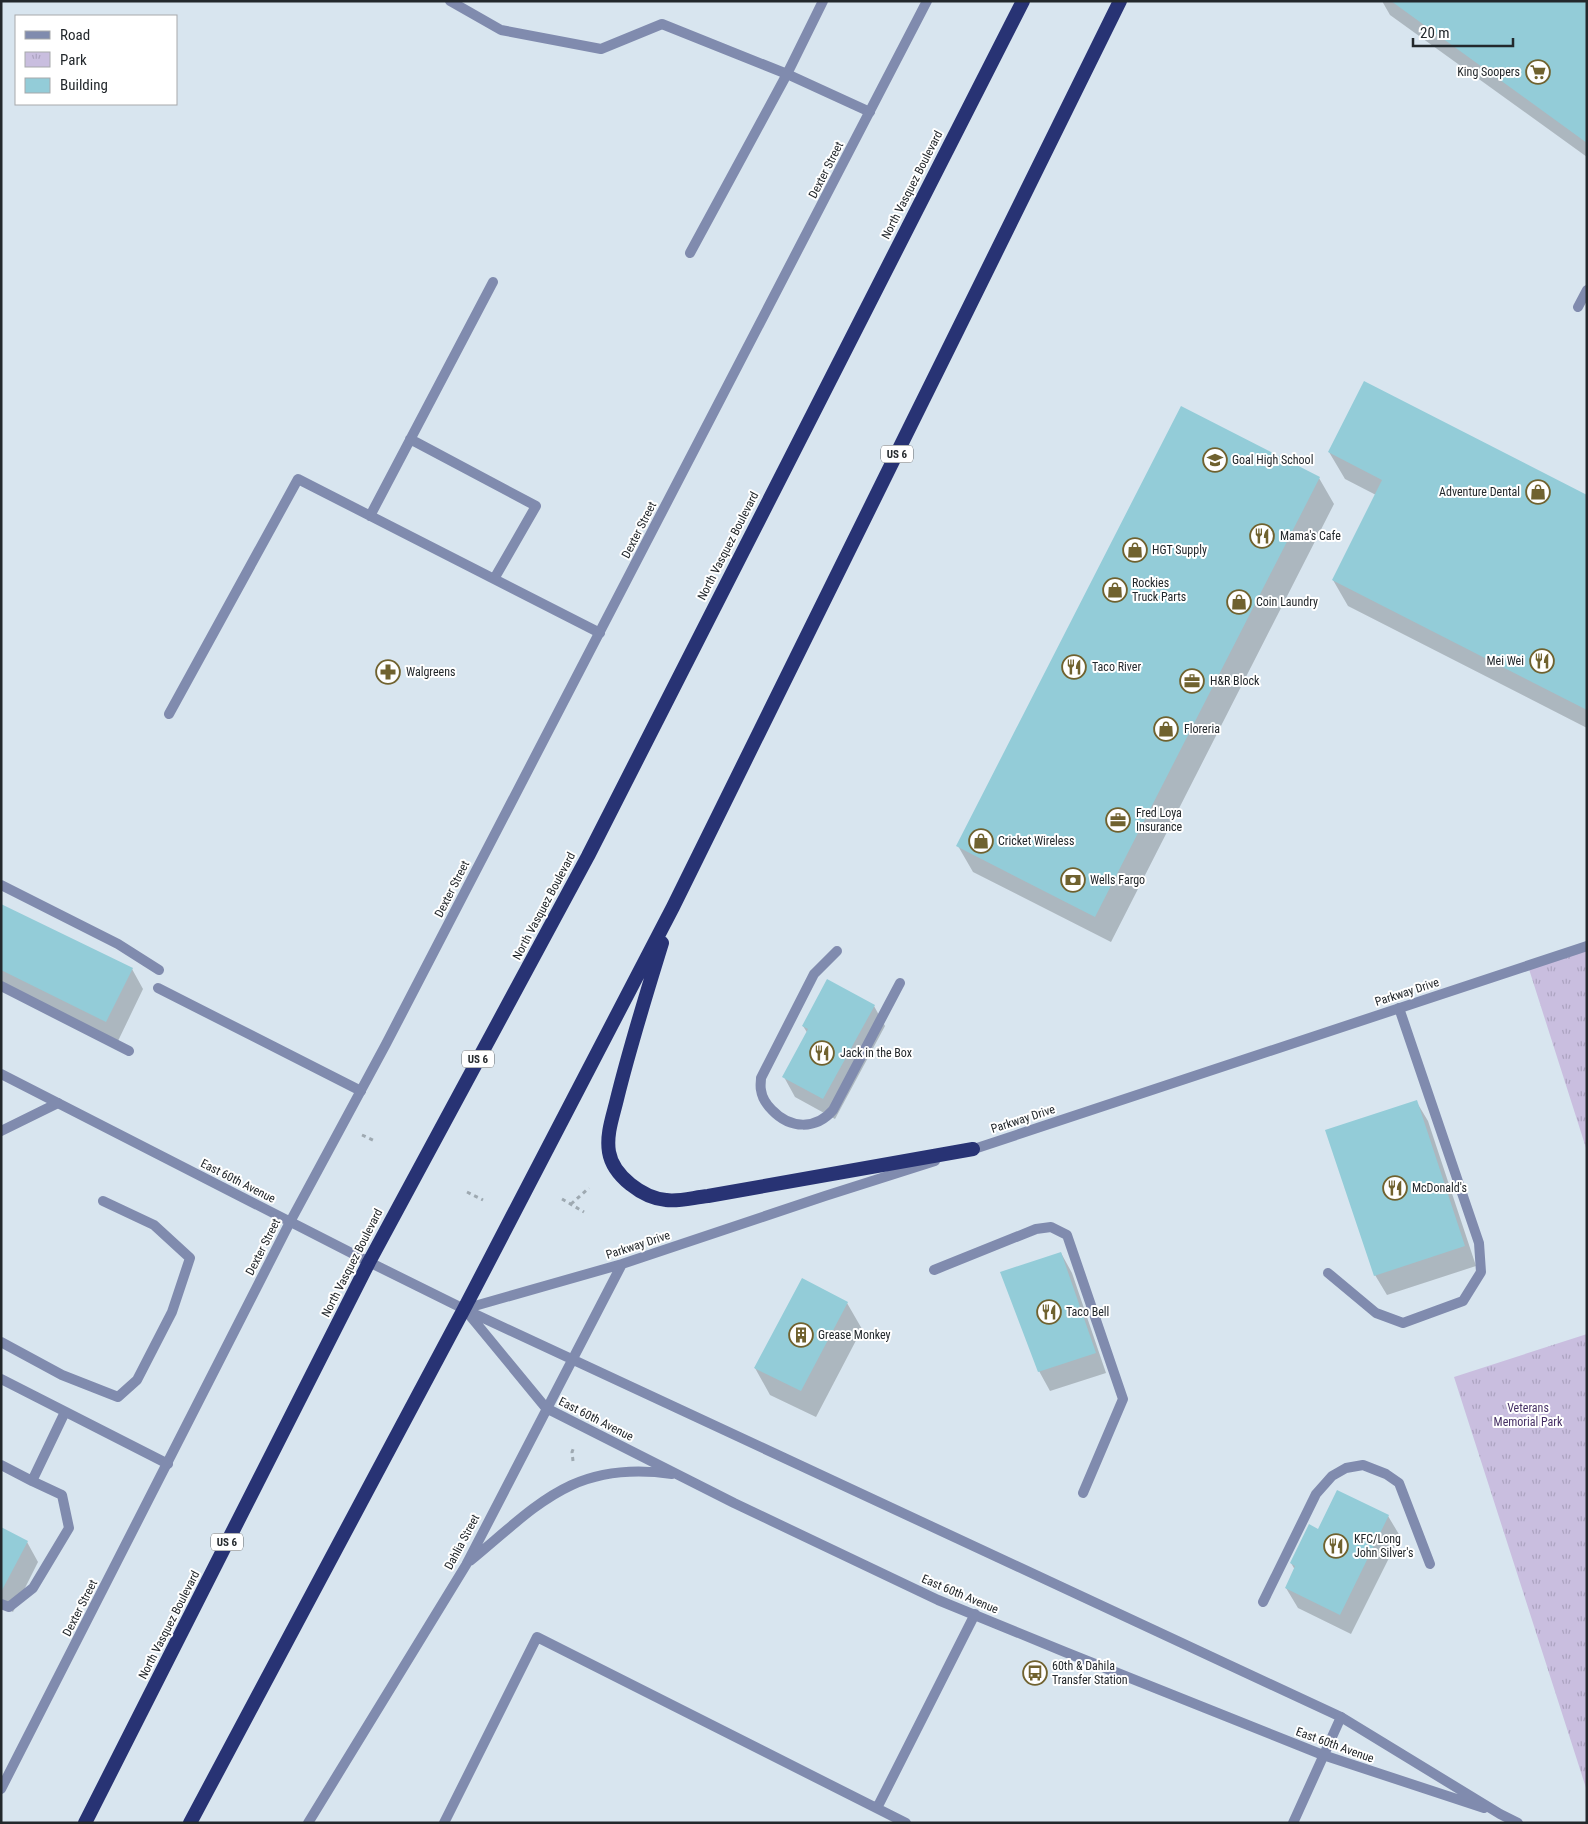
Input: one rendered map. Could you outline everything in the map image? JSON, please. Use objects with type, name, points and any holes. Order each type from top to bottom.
[{"type":"highway","name":"North Vasquez Boulevard","points":[[85,1823],[369,1262],[588,856],[1023,1]]},
{"type":"highway","name":"US 6","points":[[190,1823],[464,1309],[673,907],[1123,2]]},
{"type":"highway","points":[[673,907],[629,1049],[609,1136],[609,1152],[613,1164],[621,1175],[635,1188],[653,1197],[667,1200],[708,1196],[973,1149]]},
{"type":"street","points":[[450,1],[501,30],[601,49],[662,24],[787,74],[870,112]]},
{"type":"street","points":[[690,253],[787,74],[824,1]]},
{"type":"street","name":"Dexter Street","points":[[1,1789],[290,1222],[600,633],[927,1]]},
{"type":"street","points":[[370,516],[493,282]]},
{"type":"street","points":[[1578,306],[1587,290]]},
{"type":"street","points":[[410,439],[536,506],[494,579]]},
{"type":"street","points":[[169,714],[298,479],[600,633]]},
{"type":"street","points":[[1,885],[118,944],[159,970]]},
{"type":"street","name":"Parkway Drive","points":[[464,1309],[622,1264],[1587,946]]},
{"type":"street","points":[[837,951],[814,974],[761,1078],[761,1091],[764,1100],[779,1118],[790,1124],[813,1124],[826,1117],[833,1110],[900,983]]},
{"type":"street","points":[[1,986],[129,1051]]},
{"type":"street","points":[[158,988],[360,1091]]},
{"type":"street","points":[[1328,1273],[1376,1313],[1403,1323],[1463,1301],[1481,1272],[1479,1244],[1399,1008]]},
{"type":"street","name":"East 60th Avenue","points":[[1,1074],[464,1309],[1341,1717],[1500,1814],[1518,1823]]},
{"type":"street","points":[[1,1131],[58,1103]]},
{"type":"street","points":[[1,1342],[62,1375],[118,1397],[137,1380],[172,1312],[190,1258],[154,1225],[103,1201]]},
{"type":"street","points":[[934,1270],[1036,1229],[1051,1227],[1067,1235],[1123,1399],[1083,1493]]},
{"type":"street","name":"Dahlia Street","points":[[308,1823],[466,1565],[622,1264]]},
{"type":"street","name":"East 60th Avenue","points":[[464,1309],[546,1408],[734,1503],[921,1591],[1065,1652],[1323,1755],[1500,1814]]},
{"type":"street","points":[[1,1379],[168,1464]]},
{"type":"street","points":[[32,1481],[66,1412]]},
{"type":"street","points":[[1,1465],[62,1495],[69,1528],[33,1588],[9,1607],[1,1604]]},
{"type":"street","points":[[1263,1602],[1316,1494],[1332,1476],[1346,1468],[1363,1466],[1386,1474],[1399,1483],[1430,1564]]},
{"type":"street","points":[[466,1565],[538,1505],[559,1491],[580,1481],[616,1472],[637,1471],[680,1476]]},
{"type":"street","points":[[876,1808],[975,1614]]},
{"type":"street","points":[[444,1823],[537,1637],[906,1823]]},
{"type":"street","points":[[1293,1823],[1341,1717]]},
{"type":"path","points":[[355,1132],[375,1141]]},
{"type":"path","points":[[570,1204],[589,1188]]},
{"type":"path","points":[[467,1192],[483,1200]]},
{"type":"path","points":[[562,1199],[584,1212]]},
{"type":"path","points":[[574,1464],[572,1452],[575,1444]]},
{"type":"green space","points":[[1587,946],[1587,1151],[1528,966]]},
{"type":"green space","name":"Veterans Memorial Park","points":[[1587,1334],[1587,1791],[1454,1377]]},
{"type":"building","name":"King Soopers","points":[[1391,1],[1587,1],[1587,143]]},
{"type":"building","points":[[1364,381],[1587,495],[1587,710],[1332,580],[1382,480],[1328,452]]},
{"type":"building","points":[[1181,406],[1320,477],[1095,917],[956,846]]},
{"type":"building","points":[[1,904],[133,968],[106,1022],[1,970]]},
{"type":"building","name":"Jack in the Box","points":[[827,979],[875,1005],[823,1099],[782,1077],[808,1029],[802,1026]]},
{"type":"building","name":"McDonald's","points":[[1417,1100],[1465,1246],[1374,1276],[1325,1130]]},
{"type":"building","name":"Taco Bell","points":[[1061,1252],[1096,1353],[1038,1372],[1000,1272]]},
{"type":"building","name":"Grease Monkey","points":[[802,1278],[848,1302],[801,1391],[754,1368]]},
{"type":"building","name":"KFC/Long John Silver's","points":[[1337,1490],[1389,1515],[1340,1615],[1285,1588],[1295,1566],[1290,1563],[1309,1524],[1318,1529]]},
{"type":"building","points":[[1,1527],[28,1541],[1,1592]]},
{"type":"place","name":"King Soopers","points":[[1538,72]]},
{"type":"place","name":"Goal High School","points":[[1215,460]]},
{"type":"place","name":"Adventure Dental","points":[[1538,492]]},
{"type":"place","name":"Mama's Cafe","points":[[1262,536]]},
{"type":"place","name":"HGT Supply","points":[[1135,550]]},
{"type":"place","name":"Rockies Truck Parts","points":[[1115,590]]},
{"type":"place","name":"Coin Laundry","points":[[1239,602]]},
{"type":"place","name":"Mei Wei","points":[[1542,661]]},
{"type":"place","name":"Taco River","points":[[1074,667]]},
{"type":"place","name":"Walgreens","points":[[388,672]]},
{"type":"place","name":"H&R Block","points":[[1192,681]]},
{"type":"place","name":"Floreria","points":[[1166,729]]},
{"type":"place","name":"Fred Loya Insurance","points":[[1118,820]]},
{"type":"place","name":"Cricket Wireless","points":[[981,841]]},
{"type":"place","name":"Wells Fargo","points":[[1073,880]]},
{"type":"place","name":"Jack in the Box","points":[[822,1053]]},
{"type":"place","name":"McDonald's","points":[[1395,1188]]},
{"type":"place","name":"Taco Bell","points":[[1049,1312]]},
{"type":"place","name":"Grease Monkey","points":[[801,1335]]},
{"type":"place","name":"KFC/Long John Silver's","points":[[1336,1546]]},
{"type":"place","name":"60th & Dahila Transfer Station","points":[[1035,1673]]}]
